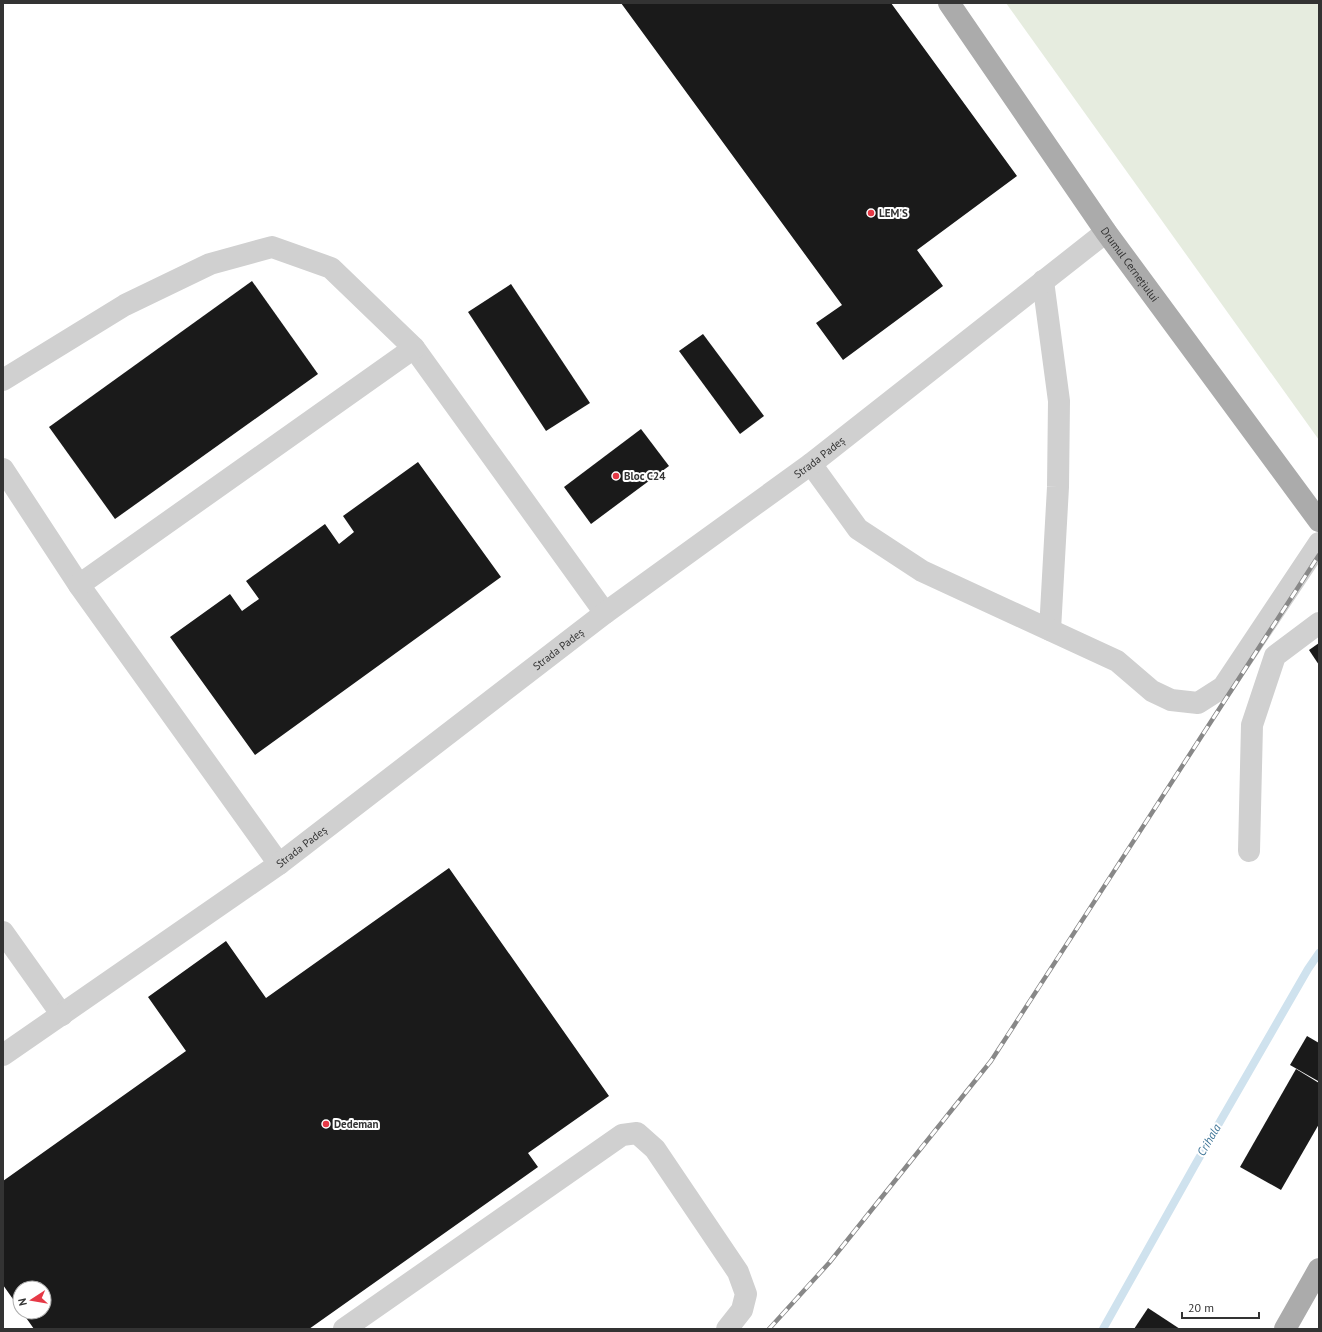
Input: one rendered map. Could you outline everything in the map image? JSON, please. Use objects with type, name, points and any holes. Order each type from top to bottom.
[{"type":"main road","name":"Drumul Cernețiului","points":[[949,3],[1106,232],[1319,521]]},
{"type":"main road","points":[[1285,1329],[1319,1269]]},
{"type":"street","name":"Strada Padeș","points":[[3,1055],[279,864],[606,612],[811,464],[1106,232]]},
{"type":"street","points":[[3,380],[124,305],[210,264],[272,247],[331,268],[414,348],[606,612]]},
{"type":"street","points":[[1043,282],[1059,400],[1058,487],[1050,630]]},
{"type":"street","points":[[79,586],[414,348]]},
{"type":"street","points":[[811,464],[858,529],[922,571],[1117,661],[1152,691],[1171,700],[1198,703],[1223,687],[1319,543]]},
{"type":"street","points":[[3,469],[79,586],[279,864]]},
{"type":"street","points":[[1249,851],[1252,725],[1275,656],[1319,624]]},
{"type":"street","points":[[3,932],[62,1014]]},
{"type":"street","points":[[344,1329],[622,1135],[637,1133],[655,1150],[738,1272],[746,1294],[742,1310],[727,1329]]},
{"type":"shaded area","points":[[1006,3],[1319,3],[1319,440]]},
{"type":"building","name":"LEM'S","points":[[621,3],[891,3],[1017,176],[917,250],[943,286],[843,360],[816,323],[842,305]]},
{"type":"building","points":[[252,281],[318,374],[115,519],[49,427]]},
{"type":"building","points":[[511,284],[590,403],[546,431],[468,312]]},
{"type":"building","points":[[703,334],[764,416],[740,434],[679,351]]},
{"type":"building","name":"Bloc C24","points":[[641,429],[669,466],[591,524],[564,487]]},
{"type":"building","points":[[418,462],[501,577],[255,755],[170,637],[230,594],[242,611],[259,599],[246,581],[325,524],[339,544],[354,532],[343,516]]},
{"type":"building","points":[[1319,643],[1319,665],[1309,650]]},
{"type":"building","name":"Dedeman","points":[[449,868],[609,1096],[528,1153],[538,1167],[309,1329],[34,1329],[28,1320],[52,1320],[52,1280],[12,1280],[12,1298],[3,1285],[3,1181],[186,1051],[148,997],[226,941],[266,998]]},
{"type":"building","points":[[1307,1036],[1319,1043],[1318,1081],[1290,1065]]},
{"type":"building","points":[[1296,1069],[1319,1083],[1319,1124],[1281,1190],[1240,1167]]},
{"type":"building","points":[[1148,1308],[1180,1329],[1134,1329]]},
{"type":"waterway","name":"Crihala","points":[[1103,1329],[1195,1165],[1308,969],[1319,953]]},
{"type":"railway","points":[[769,1329],[829,1263],[991,1061],[1319,555]]},
{"type":"place","name":"LEM'S","points":[[871,213]]},
{"type":"place","name":"Bloc C24","points":[[616,476]]},
{"type":"place","name":"Dedeman","points":[[326,1124]]}]
